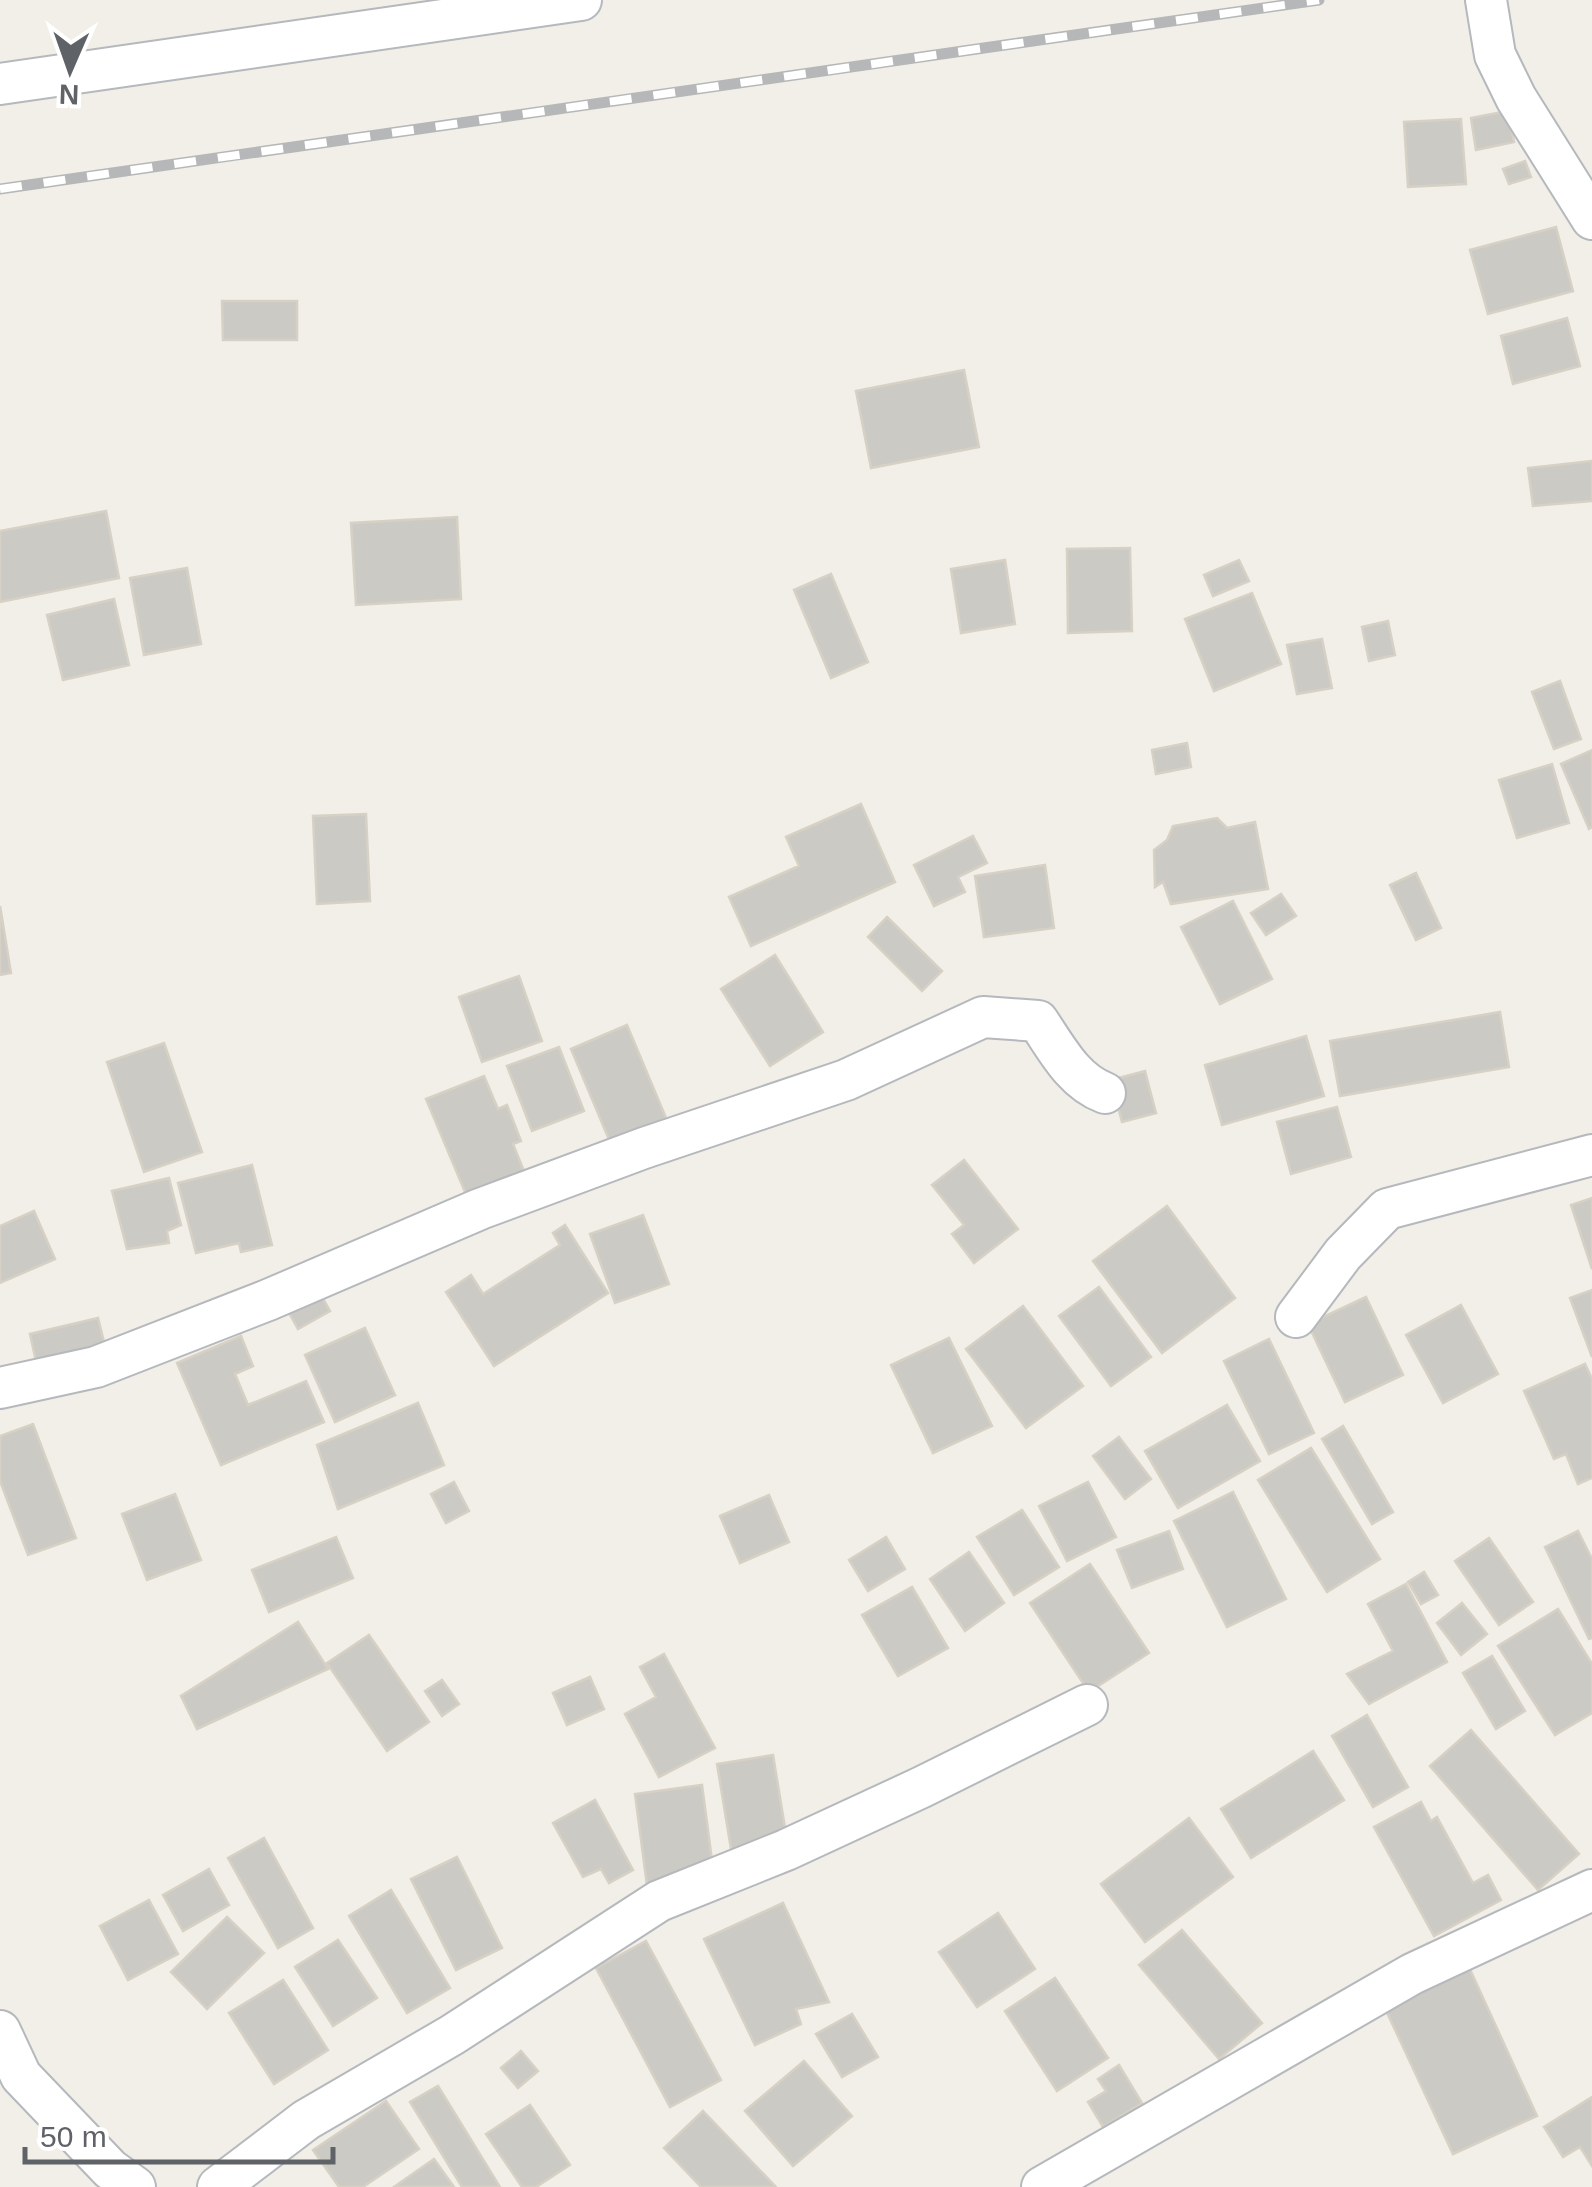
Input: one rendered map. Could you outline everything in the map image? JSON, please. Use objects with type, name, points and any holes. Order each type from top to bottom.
[{"type":"street","points":[[0,84],[581,0]]},
{"type":"street","points":[[1486,0],[1496,55],[1516,98],[1592,219]]},
{"type":"street","points":[[0,1388],[96,1367],[268,1300],[480,1208],[846,1080],[983,1017],[1038,1022],[1074,1074],[1105,1093]]},
{"type":"street","points":[[1296,1317],[1343,1254],[1387,1209],[1592,1155]]},
{"type":"street","points":[[218,2187],[306,2120],[452,2034],[660,1901],[803,1842],[1087,1706]]},
{"type":"street","points":[[1042,2187],[1412,1974],[1592,1890]]},
{"type":"street","points":[[0,2031],[21,2076],[110,2170],[134,2187]]},
{"type":"building","points":[[1508,111],[1514,142],[1476,150],[1471,118]]},
{"type":"building","points":[[1461,119],[1466,184],[1408,187],[1404,122]]},
{"type":"building","points":[[1525,161],[1531,177],[1509,184],[1503,169]]},
{"type":"building","points":[[1556,227],[1573,291],[1488,314],[1470,250]]},
{"type":"building","points":[[222,301],[297,301],[297,340],[223,340]]},
{"type":"building","points":[[1567,318],[1580,366],[1513,384],[1501,336]]},
{"type":"building","points":[[964,370],[979,447],[871,468],[856,391]]},
{"type":"building","points":[[1592,461],[1592,501],[1533,506],[1528,468]]},
{"type":"building","points":[[106,511],[119,578],[0,602],[0,531]]},
{"type":"building","points":[[457,517],[461,599],[356,605],[351,523]]},
{"type":"building","points":[[1130,548],[1132,631],[1068,633],[1067,549]]},
{"type":"building","points":[[1005,560],[1015,624],[961,633],[951,569]]},
{"type":"building","points":[[1239,560],[1249,581],[1213,596],[1204,575]]},
{"type":"building","points":[[187,568],[201,644],[144,655],[130,578]]},
{"type":"building","points":[[831,574],[868,662],[831,678],[794,590]]},
{"type":"building","points":[[1252,593],[1281,664],[1214,691],[1185,619]]},
{"type":"building","points":[[114,599],[129,665],[63,680],[47,615]]},
{"type":"building","points":[[1388,621],[1395,655],[1369,661],[1362,627]]},
{"type":"building","points":[[1322,639],[1332,688],[1297,694],[1287,645]]},
{"type":"building","points":[[1560,681],[1581,739],[1554,749],[1532,692]]},
{"type":"building","points":[[1187,743],[1191,767],[1156,774],[1152,750]]},
{"type":"building","points":[[1592,750],[1592,827],[1589,829],[1561,764]]},
{"type":"building","points":[[1552,764],[1569,823],[1517,838],[1499,780]]},
{"type":"building","points":[[861,804],[895,882],[751,946],[729,897],[799,866],[786,837]]},
{"type":"building","points":[[366,814],[370,901],[317,904],[313,816]]},
{"type":"building","points":[[1217,818],[1227,828],[1255,822],[1268,889],[1171,904],[1163,882],[1155,887],[1154,850],[1167,840],[1173,826]]},
{"type":"building","points":[[973,836],[987,863],[958,877],[965,892],[934,906],[914,865]]},
{"type":"building","points":[[1045,865],[1054,928],[984,937],[975,876]]},
{"type":"building","points":[[1416,873],[1441,928],[1416,940],[1390,885]]},
{"type":"building","points":[[1281,894],[1296,916],[1266,935],[1251,913]]},
{"type":"building","points":[[1233,901],[1272,979],[1220,1004],[1181,927]]},
{"type":"building","points":[[0,906],[11,973],[0,975]]},
{"type":"building","points":[[887,917],[942,971],[922,991],[868,937]]},
{"type":"building","points":[[775,955],[823,1032],[770,1066],[721,989]]},
{"type":"building","points":[[519,976],[542,1041],[482,1062],[459,997]]},
{"type":"building","points":[[1500,1012],[1509,1067],[1340,1096],[1330,1041]]},
{"type":"building","points":[[627,1025],[669,1125],[613,1149],[571,1049]]},
{"type":"building","points":[[1306,1036],[1324,1096],[1222,1125],[1205,1065]]},
{"type":"building","points":[[164,1043],[202,1152],[144,1172],[107,1062]]},
{"type":"building","points":[[559,1047],[584,1111],[532,1131],[507,1066]]},
{"type":"building","points":[[1145,1071],[1156,1113],[1122,1122],[1111,1080]]},
{"type":"building","points":[[484,1076],[498,1109],[507,1105],[521,1141],[513,1144],[528,1181],[470,1204],[426,1099]]},
{"type":"building","points":[[1337,1107],[1351,1157],[1291,1174],[1277,1122]]},
{"type":"building","points":[[964,1160],[1018,1229],[974,1263],[952,1234],[964,1225],[932,1185]]},
{"type":"building","points":[[252,1165],[272,1245],[241,1252],[239,1243],[196,1253],[178,1183]]},
{"type":"building","points":[[169,1178],[181,1225],[167,1231],[169,1243],[127,1249],[112,1191]]},
{"type":"building","points":[[1592,1198],[1592,1269],[1571,1205]]},
{"type":"building","points":[[1167,1206],[1235,1298],[1162,1353],[1093,1261]]},
{"type":"building","points":[[34,1211],[55,1259],[0,1283],[0,1226]]},
{"type":"building","points":[[643,1215],[669,1284],[615,1303],[590,1234]]},
{"type":"building","points":[[565,1225],[608,1293],[494,1366],[446,1292],[471,1275],[483,1294],[560,1245],[553,1233]]},
{"type":"building","points":[[1099,1287],[1151,1357],[1111,1386],[1059,1316]]},
{"type":"building","points":[[1592,1290],[1592,1357],[1570,1298]]},
{"type":"building","points":[[320,1293],[330,1311],[298,1329],[288,1311]]},
{"type":"building","points":[[1366,1297],[1403,1375],[1345,1402],[1308,1324]]},
{"type":"building","points":[[1461,1305],[1498,1374],[1443,1403],[1406,1335]]},
{"type":"building","points":[[1023,1306],[1083,1386],[1026,1428],[966,1349]]},
{"type":"building","points":[[98,1318],[106,1350],[37,1366],[30,1334]]},
{"type":"building","points":[[365,1328],[395,1395],[335,1422],[305,1355]]},
{"type":"building","points":[[241,1336],[253,1366],[235,1374],[248,1405],[306,1381],[324,1422],[221,1465],[177,1363]]},
{"type":"building","points":[[949,1338],[992,1426],[933,1453],[891,1365]]},
{"type":"building","points":[[1269,1339],[1314,1433],[1269,1454],[1224,1361]]},
{"type":"building","points":[[1585,1364],[1592,1379],[1592,1478],[1578,1484],[1566,1454],[1554,1459],[1524,1391]]},
{"type":"building","points":[[418,1403],[444,1465],[338,1509],[317,1445]]},
{"type":"building","points":[[1227,1405],[1260,1461],[1178,1508],[1145,1451]]},
{"type":"building","points":[[33,1424],[76,1538],[28,1555],[0,1481],[0,1436]]},
{"type":"building","points":[[1343,1426],[1393,1512],[1372,1524],[1322,1439]]},
{"type":"building","points":[[1119,1437],[1151,1479],[1125,1499],[1093,1456]]},
{"type":"building","points":[[1311,1448],[1380,1559],[1327,1592],[1258,1480]]},
{"type":"building","points":[[454,1482],[469,1511],[446,1523],[431,1494]]},
{"type":"building","points":[[1088,1482],[1116,1537],[1067,1561],[1039,1506]]},
{"type":"building","points":[[1233,1492],[1286,1599],[1227,1627],[1174,1521]]},
{"type":"building","points":[[175,1494],[201,1560],[147,1580],[122,1514]]},
{"type":"building","points":[[769,1495],[789,1542],[740,1563],[720,1516]]},
{"type":"building","points":[[1022,1510],[1059,1567],[1014,1595],[977,1537]]},
{"type":"building","points":[[1169,1531],[1183,1569],[1132,1588],[1117,1550]]},
{"type":"building","points":[[1578,1531],[1592,1559],[1589,1639],[1545,1547]]},
{"type":"building","points":[[336,1537],[353,1578],[269,1612],[252,1570]]},
{"type":"building","points":[[886,1537],[905,1569],[868,1591],[849,1560]]},
{"type":"building","points":[[1489,1538],[1533,1602],[1499,1625],[1455,1561]]},
{"type":"building","points":[[969,1552],[1004,1603],[965,1631],[930,1579]]},
{"type":"building","points":[[1090,1564],[1149,1653],[1089,1692],[1030,1603]]},
{"type":"building","points":[[1424,1572],[1438,1595],[1421,1604],[1408,1582]]},
{"type":"building","points":[[1406,1584],[1447,1662],[1369,1704],[1347,1674],[1393,1651],[1368,1604]]},
{"type":"building","points":[[912,1587],[948,1648],[898,1676],[862,1615]]},
{"type":"building","points":[[1462,1603],[1487,1634],[1461,1655],[1437,1623]]},
{"type":"building","points":[[1558,1609],[1592,1664],[1592,1713],[1555,1735],[1498,1646]]},
{"type":"building","points":[[298,1622],[328,1669],[197,1729],[181,1696]]},
{"type":"building","points":[[369,1635],[429,1722],[387,1751],[327,1663]]},
{"type":"building","points":[[664,1654],[715,1748],[659,1777],[625,1714],[656,1697],[640,1667]]},
{"type":"building","points":[[1492,1656],[1525,1711],[1496,1729],[1463,1673]]},
{"type":"building","points":[[590,1677],[604,1709],[567,1725],[553,1693]]},
{"type":"building","points":[[442,1680],[459,1704],[442,1716],[425,1691]]},
{"type":"building","points":[[1367,1715],[1408,1787],[1373,1807],[1332,1736]]},
{"type":"building","points":[[1471,1730],[1579,1854],[1538,1890],[1430,1766]]},
{"type":"building","points":[[1313,1751],[1344,1800],[1251,1858],[1221,1809]]},
{"type":"building","points":[[773,1755],[788,1846],[732,1855],[717,1764]]},
{"type":"building","points":[[702,1785],[715,1883],[648,1893],[635,1794]]},
{"type":"building","points":[[595,1800],[633,1870],[609,1883],[601,1869],[583,1877],[553,1823]]},
{"type":"building","points":[[1421,1802],[1431,1821],[1437,1817],[1473,1883],[1488,1875],[1501,1900],[1434,1936],[1374,1827]]},
{"type":"building","points":[[1189,1818],[1233,1877],[1145,1942],[1101,1884]]},
{"type":"building","points":[[264,1838],[313,1928],[278,1948],[228,1858]]},
{"type":"building","points":[[457,1857],[502,1948],[456,1970],[411,1879]]},
{"type":"building","points":[[209,1869],[229,1905],[183,1931],[163,1895]]},
{"type":"building","points":[[391,1890],[450,1988],[407,2013],[349,1916]]},
{"type":"building","points":[[149,1900],[178,1954],[128,1980],[100,1926]]},
{"type":"building","points":[[783,1903],[829,2002],[796,2009],[801,2024],[755,2045],[704,1939]]},
{"type":"building","points":[[998,1913],[1035,1969],[977,2007],[939,1952]]},
{"type":"building","points":[[227,1917],[264,1953],[207,2009],[171,1972]]},
{"type":"building","points":[[1182,1930],[1262,2023],[1219,2059],[1139,1965]]},
{"type":"building","points":[[338,1940],[377,1998],[333,2026],[295,1967]]},
{"type":"building","points":[[646,1941],[721,2080],[670,2107],[596,1968]]},
{"type":"building","points":[[1468,1965],[1537,2116],[1453,2154],[1383,2004]]},
{"type":"building","points":[[1055,1978],[1108,2058],[1057,2091],[1005,2011]]},
{"type":"building","points":[[283,1980],[328,2050],[274,2084],[229,2013]]},
{"type":"building","points":[[852,2014],[878,2057],[842,2077],[816,2034]]},
{"type":"building","points":[[521,2051],[538,2071],[518,2088],[501,2068]]},
{"type":"building","points":[[804,2061],[852,2116],[793,2166],[745,2111]]},
{"type":"building","points":[[1119,2065],[1142,2103],[1103,2127],[1088,2102],[1106,2091],[1098,2079]]},
{"type":"building","points":[[438,2086],[500,2187],[462,2187],[410,2102]]},
{"type":"building","points":[[1592,2097],[1592,2166],[1580,2147],[1563,2157],[1544,2127]]},
{"type":"building","points":[[386,2101],[419,2149],[363,2187],[339,2187],[313,2150]]},
{"type":"building","points":[[530,2105],[570,2165],[536,2187],[522,2187],[486,2134]]},
{"type":"building","points":[[703,2111],[776,2187],[701,2187],[664,2148]]},
{"type":"building","points":[[434,2159],[454,2187],[394,2187]]},
{"type":"railway","points":[[0,189],[1319,0]]}]
